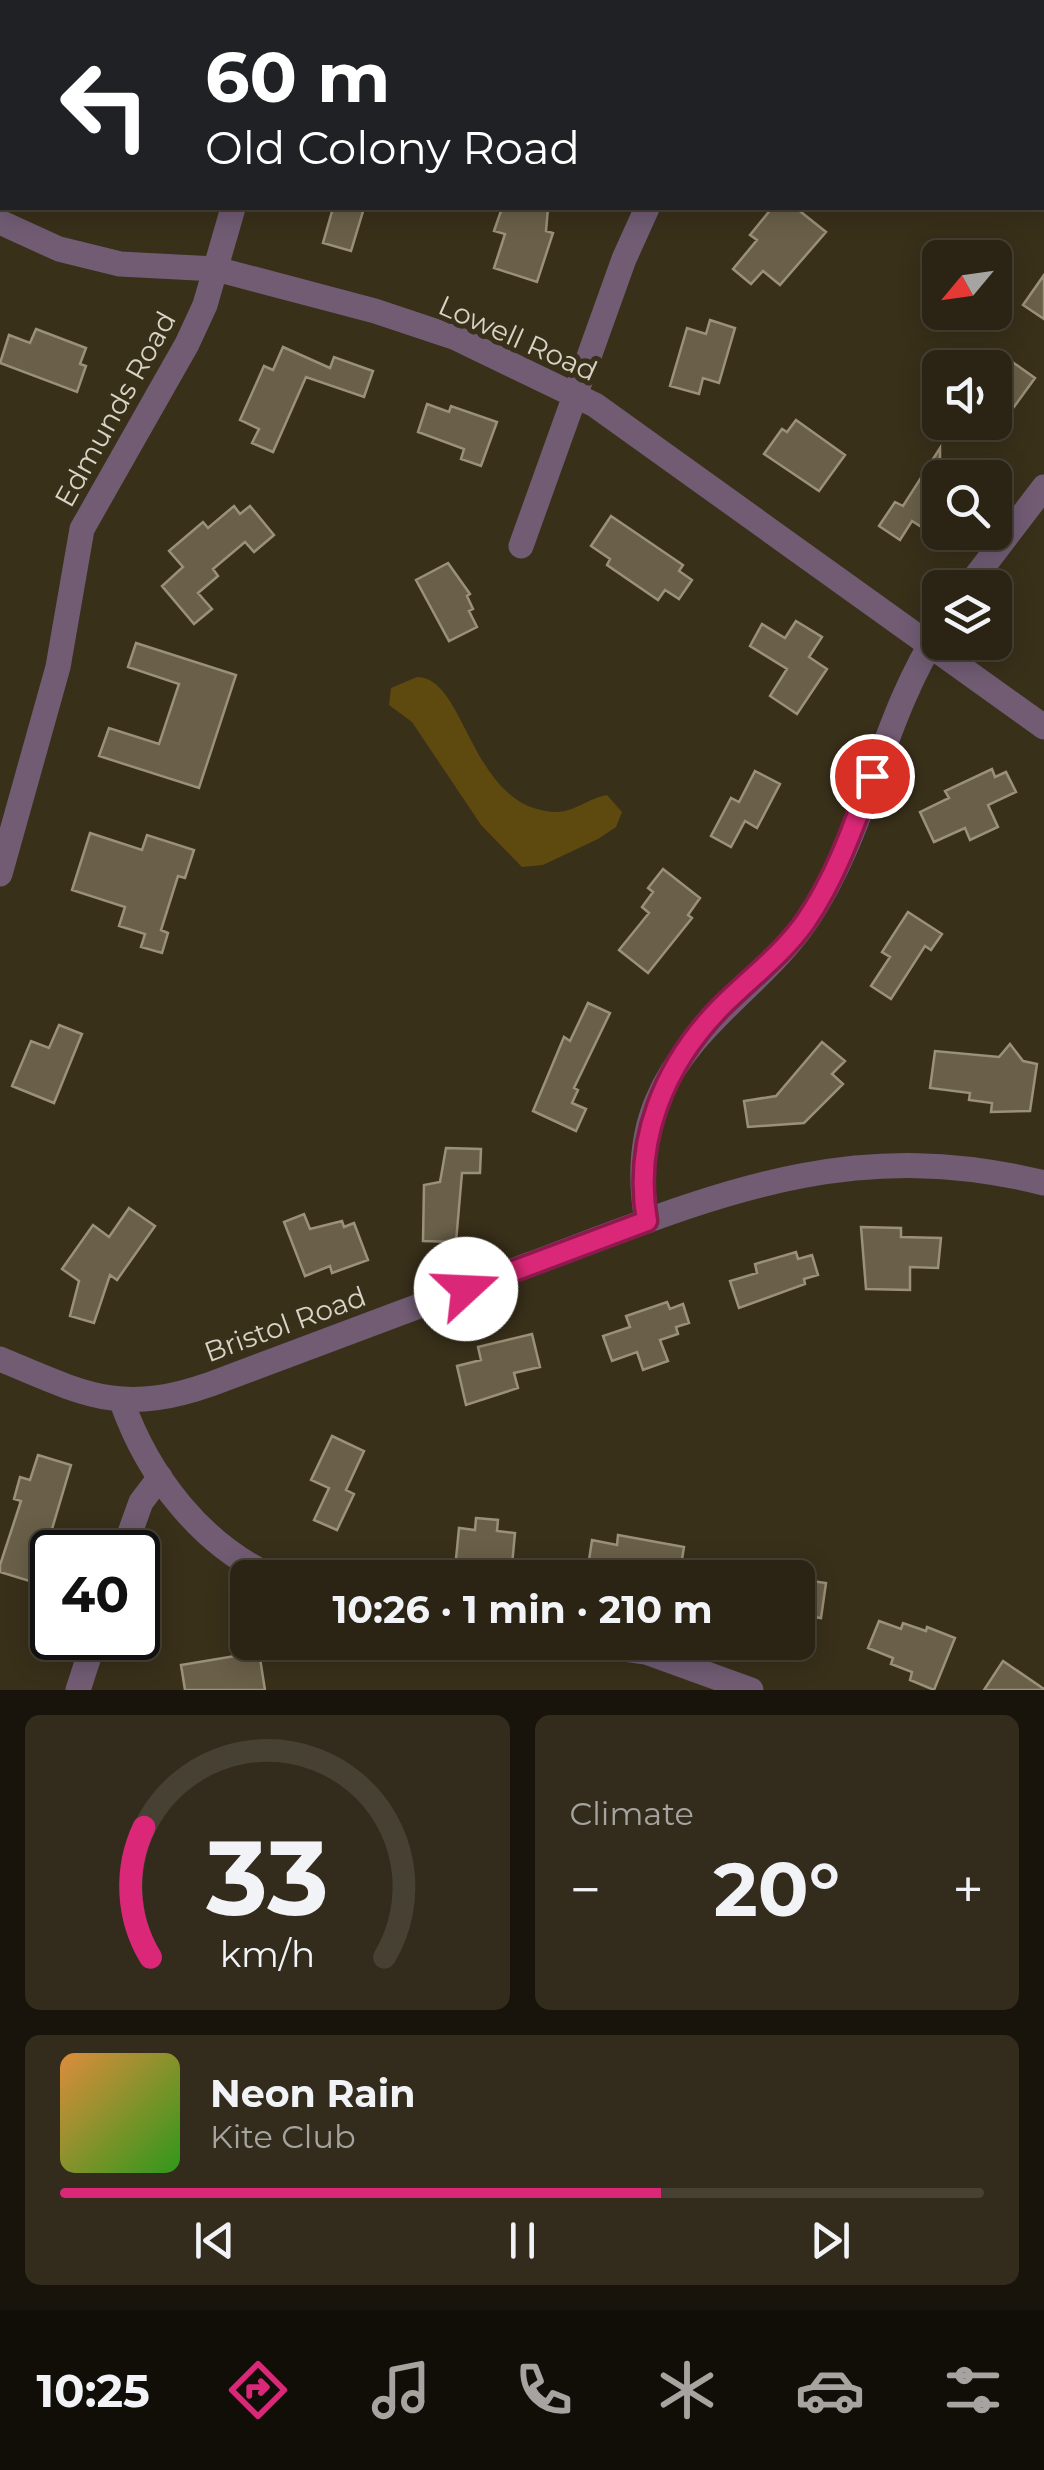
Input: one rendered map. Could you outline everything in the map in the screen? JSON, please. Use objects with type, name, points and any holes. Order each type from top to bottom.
[{"type":"street","name":"Edmunds Road","points":[[0,874],[58,667],[82,530],[187,344],[216,270],[231,210]]},
{"type":"street","points":[[521,546],[624,259],[646,210]]},
{"type":"street","name":"Lowell Road","points":[[0,222],[59,248],[120,264],[216,270],[376,312],[456,338],[576,396],[922,628]]},
{"type":"street","points":[[982,570],[1044,487]]},
{"type":"street","points":[[647,1221],[642,1167],[657,1100],[718,1010],[783,951],[808,918],[845,848],[900,703],[923,660]]},
{"type":"street","name":"Lowell Road","points":[[963,660],[1044,727]]},
{"type":"street","name":"Bristol Road","points":[[122,1402],[156,1400],[212,1384],[647,1221],[774,1179],[858,1166],[943,1166],[1044,1183]]},
{"type":"street","points":[[0,1360],[89,1395],[122,1402],[160,1477],[227,1550],[244,1560]]},
{"type":"street","points":[[131,1530],[142,1502],[160,1477]]},
{"type":"street","points":[[78,1690],[88,1660]]},
{"type":"street","points":[[668,1660],[752,1690]]},
{"type":"shaded area","points":[[417,677],[434,683],[448,698],[487,768],[505,790],[527,806],[556,812],[607,795],[622,812],[616,827],[543,865],[522,867],[481,825],[412,722],[389,705],[391,688]]},
{"type":"building","points":[[332,210],[363,210],[351,251],[323,243]]},
{"type":"building","points":[[501,210],[548,210],[546,231],[553,233],[537,282],[494,268],[505,234],[494,231]]},
{"type":"building","points":[[770,210],[798,210],[826,232],[780,285],[763,271],[751,284],[733,269],[757,240],[750,235]]},
{"type":"building","points":[[1044,275],[1044,319],[1023,305]]},
{"type":"building","points":[[710,320],[735,328],[719,383],[703,378],[699,394],[670,386],[687,328],[706,334]]},
{"type":"building","points":[[36,329],[86,348],[80,364],[86,366],[77,392],[0,363],[9,335],[30,343]]},
{"type":"building","points":[[283,347],[330,368],[334,357],[373,371],[364,397],[306,377],[273,452],[252,443],[259,429],[240,420],[264,366],[273,370]]},
{"type":"building","points":[[1012,362],[1035,378],[1012,410]]},
{"type":"building","points":[[427,404],[449,412],[451,406],[497,422],[481,466],[461,459],[464,449],[418,432]]},
{"type":"building","points":[[796,420],[845,455],[819,491],[764,454],[782,429],[787,432]]},
{"type":"building","points":[[922,476],[922,527],[912,521],[900,540],[879,526],[895,502],[903,506]]},
{"type":"building","points":[[234,506],[240,514],[250,506],[274,535],[254,552],[245,542],[213,569],[218,576],[198,593],[212,609],[194,624],[162,586],[183,567],[169,551],[203,522],[208,528]]},
{"type":"building","points":[[611,516],[683,565],[679,571],[692,580],[679,599],[665,590],[658,600],[607,565],[610,559],[591,546]]},
{"type":"building","points":[[448,563],[470,594],[467,596],[473,609],[469,611],[477,627],[449,641],[416,580]]},
{"type":"building","points":[[796,621],[822,637],[809,657],[827,669],[797,714],[770,696],[787,669],[750,646],[762,624],[785,638]]},
{"type":"building","points":[[136,643],[236,675],[199,788],[99,756],[109,728],[159,744],[179,684],[128,667]]},
{"type":"building","points":[[992,769],[995,777],[1006,772],[1016,792],[988,805],[998,827],[970,840],[965,828],[934,842],[920,812],[949,798],[945,791]]},
{"type":"building","points":[[755,771],[780,784],[757,828],[745,821],[731,847],[711,836],[731,798],[739,802]]},
{"type":"building","points":[[90,833],[142,850],[147,835],[194,850],[185,878],[178,876],[161,930],[168,933],[162,953],[141,947],[145,934],[119,926],[125,907],[72,890]]},
{"type":"building","points":[[663,869],[700,898],[688,915],[692,918],[648,973],[619,950],[649,913],[642,907],[653,892],[648,888]]},
{"type":"building","points":[[908,912],[942,934],[931,950],[925,946],[891,999],[871,986],[890,957],[882,952]]},
{"type":"building","points":[[588,1003],[610,1013],[574,1088],[578,1090],[572,1103],[586,1109],[576,1131],[533,1111],[564,1037],[570,1041]]},
{"type":"building","points":[[59,1025],[82,1034],[54,1103],[12,1086],[31,1041],[49,1048]]},
{"type":"building","points":[[822,1042],[845,1061],[832,1074],[843,1084],[804,1123],[748,1127],[744,1101],[776,1096]]},
{"type":"building","points":[[1010,1044],[1023,1061],[1037,1064],[1030,1111],[991,1112],[992,1103],[969,1100],[970,1093],[930,1088],[935,1051],[999,1057]]},
{"type":"building","points":[[446,1148],[481,1149],[480,1173],[462,1173],[456,1242],[423,1241],[424,1185],[440,1182]]},
{"type":"building","points":[[129,1208],[155,1226],[117,1280],[110,1275],[94,1323],[70,1316],[79,1281],[62,1269],[93,1225],[109,1237]]},
{"type":"building","points":[[304,1214],[310,1229],[342,1221],[344,1227],[354,1223],[368,1260],[332,1273],[330,1266],[305,1276],[284,1222]]},
{"type":"building","points":[[861,1227],[901,1228],[901,1237],[941,1238],[938,1268],[910,1267],[910,1290],[866,1289]]},
{"type":"building","points":[[796,1252],[798,1259],[812,1255],[818,1275],[804,1279],[805,1284],[739,1308],[730,1281],[757,1273],[755,1264]]},
{"type":"building","points":[[667,1302],[670,1309],[683,1304],[689,1323],[676,1327],[678,1334],[660,1340],[668,1361],[643,1370],[637,1352],[612,1361],[603,1336],[630,1327],[626,1316]]},
{"type":"building","points":[[532,1334],[540,1367],[514,1373],[518,1388],[466,1405],[457,1366],[481,1360],[478,1347]]},
{"type":"building","points":[[332,1436],[364,1451],[346,1490],[354,1494],[337,1530],[314,1520],[329,1488],[311,1480]]},
{"type":"building","points":[[38,1455],[71,1465],[52,1530],[30,1530],[30,1581],[0,1572],[0,1565],[21,1501],[14,1499],[20,1477],[30,1480]]},
{"type":"building","points":[[476,1518],[498,1520],[497,1531],[515,1533],[512,1560],[456,1559],[459,1528],[475,1530]]},
{"type":"building","points":[[618,1535],[684,1547],[682,1560],[589,1560],[592,1540],[617,1545]]},
{"type":"building","points":[[815,1581],[826,1583],[821,1618],[815,1617]]},
{"type":"building","points":[[879,1621],[901,1629],[903,1623],[926,1631],[927,1627],[955,1638],[934,1690],[910,1680],[912,1672],[891,1664],[893,1658],[868,1648]]},
{"type":"building","points":[[230,1657],[230,1660],[260,1660],[265,1690],[185,1690],[181,1665]]},
{"type":"building","points":[[1003,1661],[1044,1689],[1044,1690],[984,1690]]},
{"type":"route","points":[[466,1289],[647,1221],[642,1167],[657,1100],[680,1060],[718,1010],[783,951],[808,918],[845,848],[872,776]]}]
